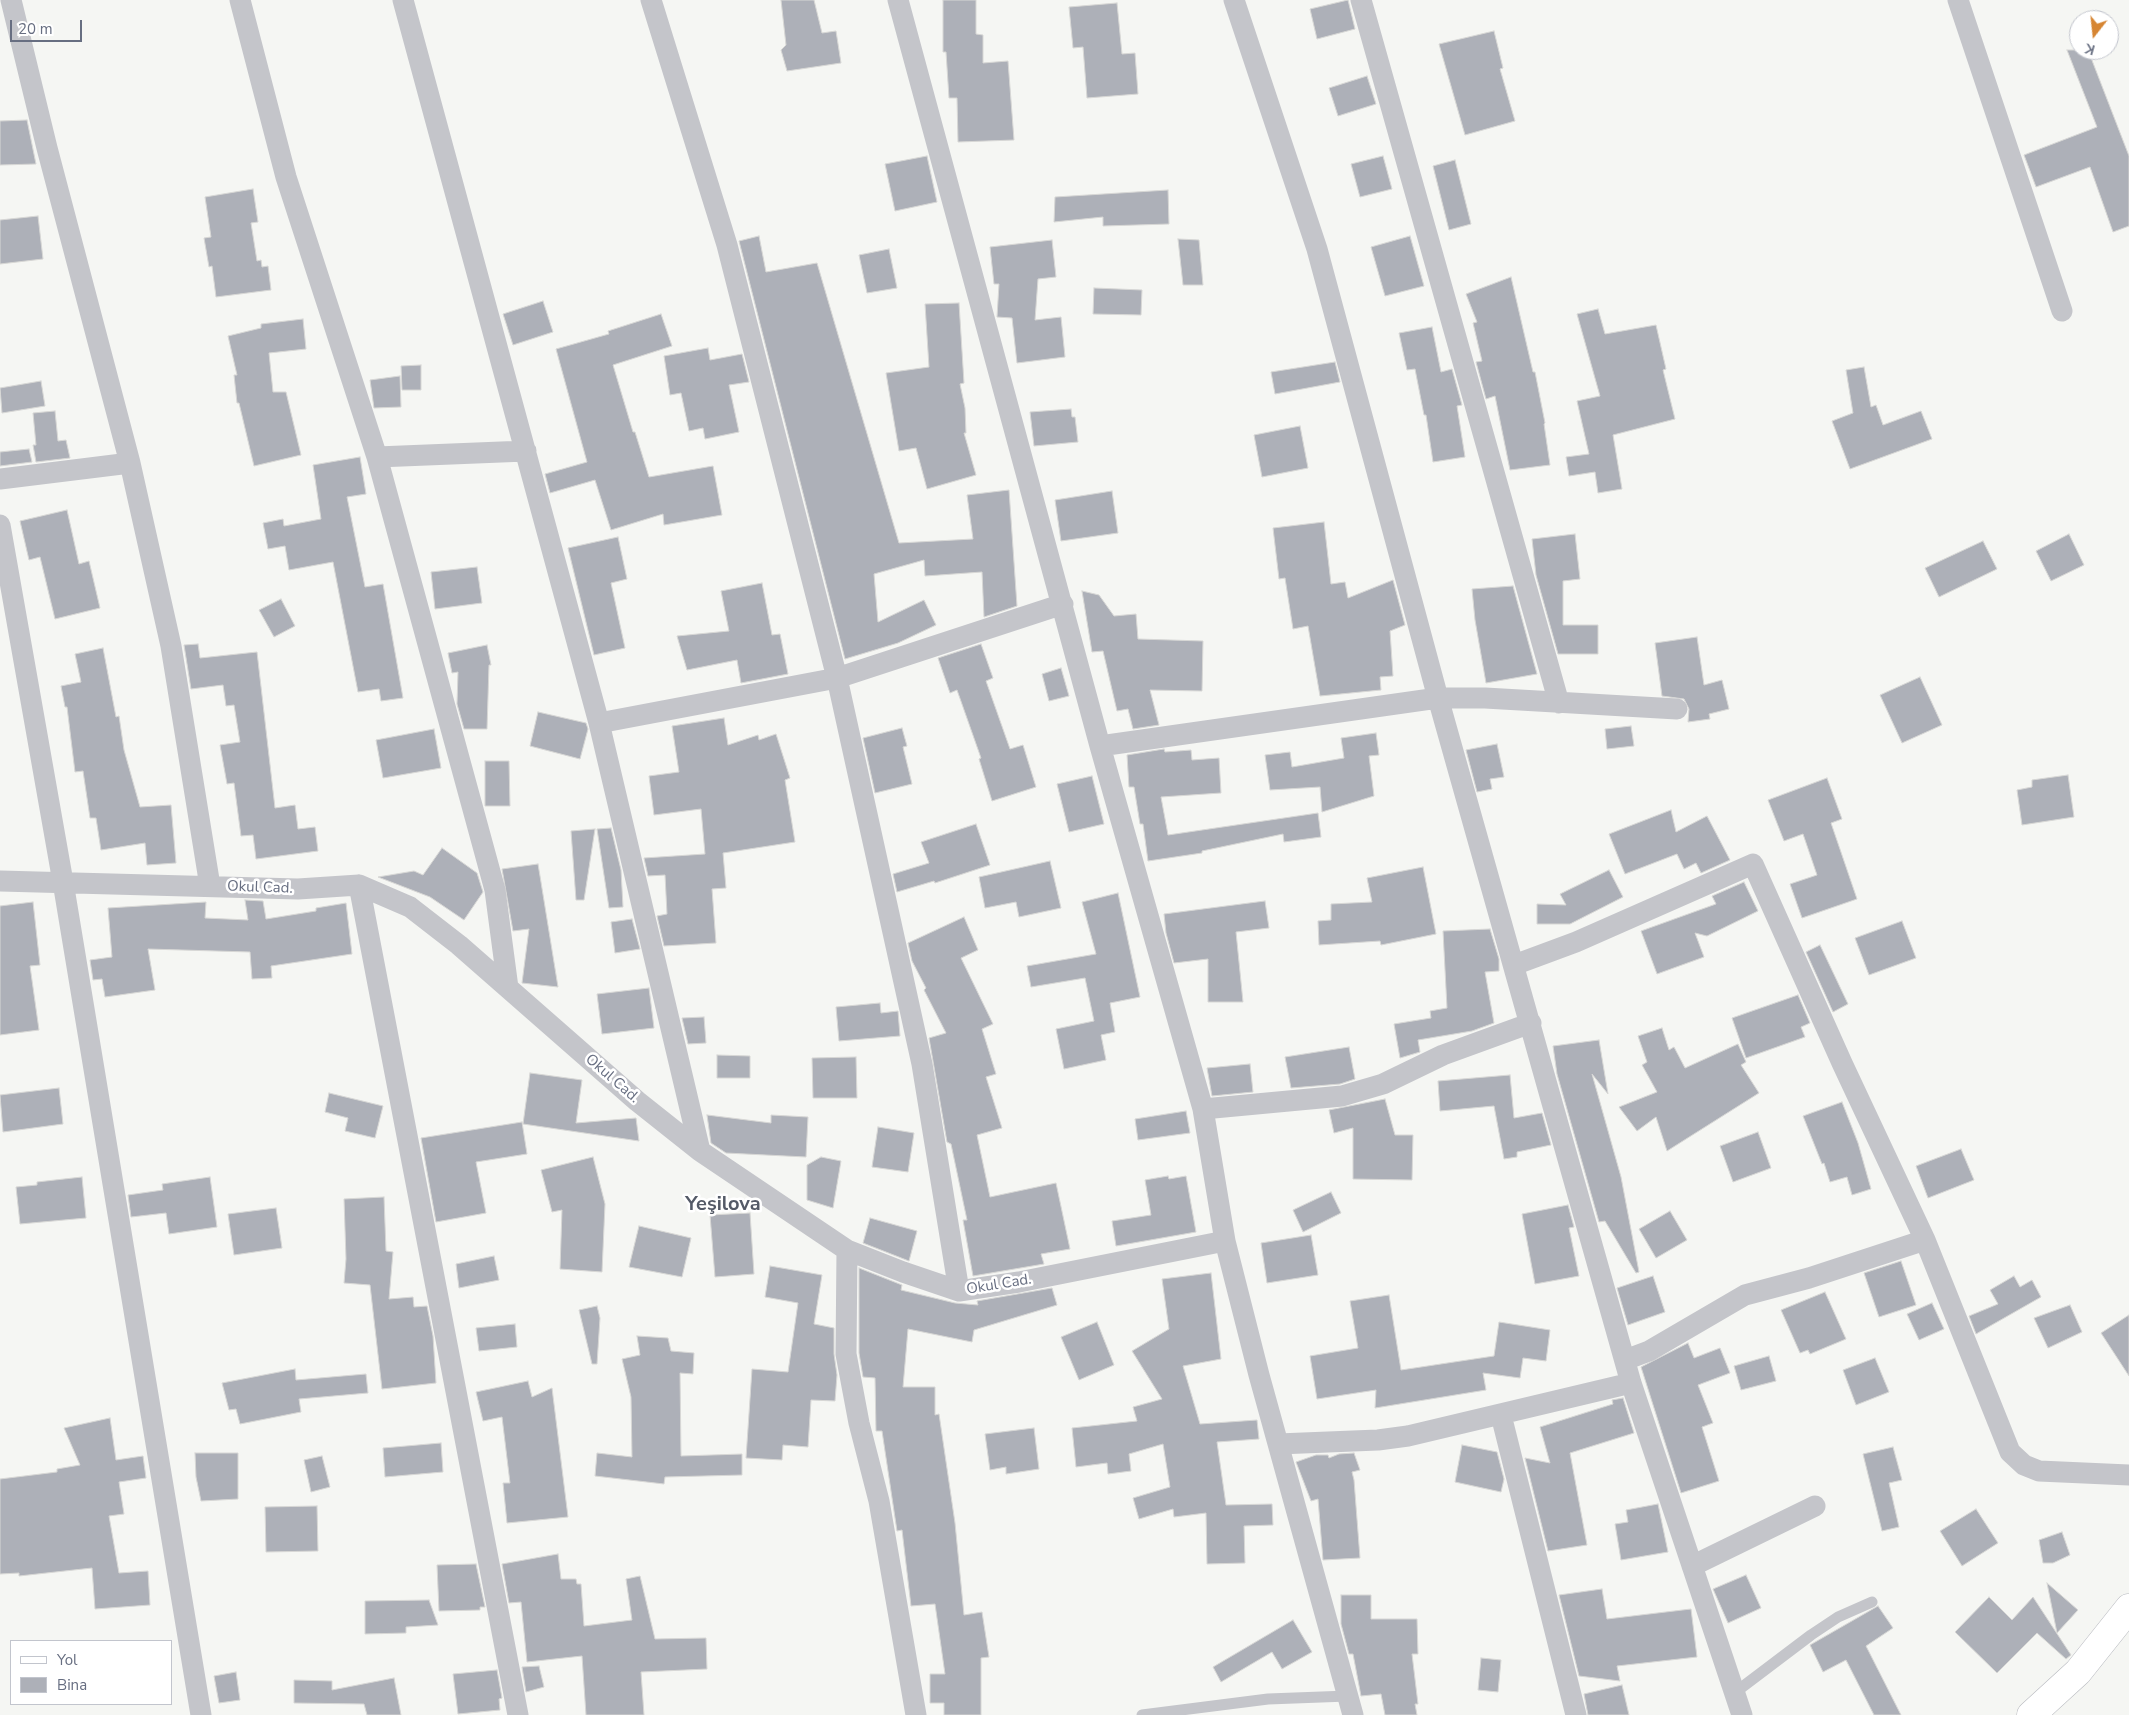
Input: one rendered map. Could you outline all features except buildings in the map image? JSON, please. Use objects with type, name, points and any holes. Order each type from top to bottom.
[{"type":"street","points":[[11,0],[49,158],[130,463],[171,646],[210,886]]},
{"type":"street","points":[[240,0],[286,177],[377,457],[495,890],[508,988]]},
{"type":"street","points":[[403,0],[600,722],[700,1151]]},
{"type":"street","points":[[651,0],[727,245],[837,678],[922,1064],[959,1291]]},
{"type":"street","points":[[898,0],[1100,746],[1203,1109],[1225,1241],[1278,1444],[1350,1706]]},
{"type":"street","points":[[1234,0],[1317,249],[1438,698],[1624,1360],[1733,1694],[1742,1715]]},
{"type":"street","points":[[1361,0],[1558,703]]},
{"type":"street","points":[[1958,0],[2062,311]]},
{"type":"street","points":[[377,457],[526,451]]},
{"type":"street","points":[[0,479],[130,463]]},
{"type":"street","points":[[0,524],[4,575],[63,882],[201,1715]]},
{"type":"street","points":[[600,722],[837,678],[1063,604]]},
{"type":"street","points":[[1100,746],[1438,698],[1485,698],[1677,709]]},
{"type":"street","points":[[1514,965],[1576,942],[1752,864],[1842,1063],[1926,1240],[2010,1452],[2016,1459],[2031,1469],[2039,1471],[2129,1475]]},
{"type":"street","name":"Okul Cad.","points":[[0,881],[298,889],[358,885],[410,907],[508,988],[637,1101],[700,1151],[847,1250],[959,1291],[1019,1282],[1225,1241]]},
{"type":"street","points":[[358,885],[518,1715]]},
{"type":"street","points":[[1203,1109],[1342,1096],[1383,1084],[1444,1055],[1530,1023]]},
{"type":"street","points":[[1624,1360],[1655,1348],[1745,1295],[1809,1278],[1926,1240]]},
{"type":"street","points":[[847,1250],[846,1354],[859,1423],[880,1501],[916,1715]]},
{"type":"street","points":[[1278,1444],[1400,1437],[1501,1416],[1631,1383]]},
{"type":"street","points":[[1501,1416],[1576,1715]]},
{"type":"street","points":[[1692,1566],[1815,1506]]},
{"type":"street","points":[[2031,1715],[2078,1672],[2129,1608]]},
{"type":"lane","points":[[1733,1694],[1838,1617],[1872,1602]]},
{"type":"lane","points":[[1142,1715],[1268,1700],[1350,1706]]},
{"type":"district","name":"Yeşilova","points":[[723,1205]]}]
